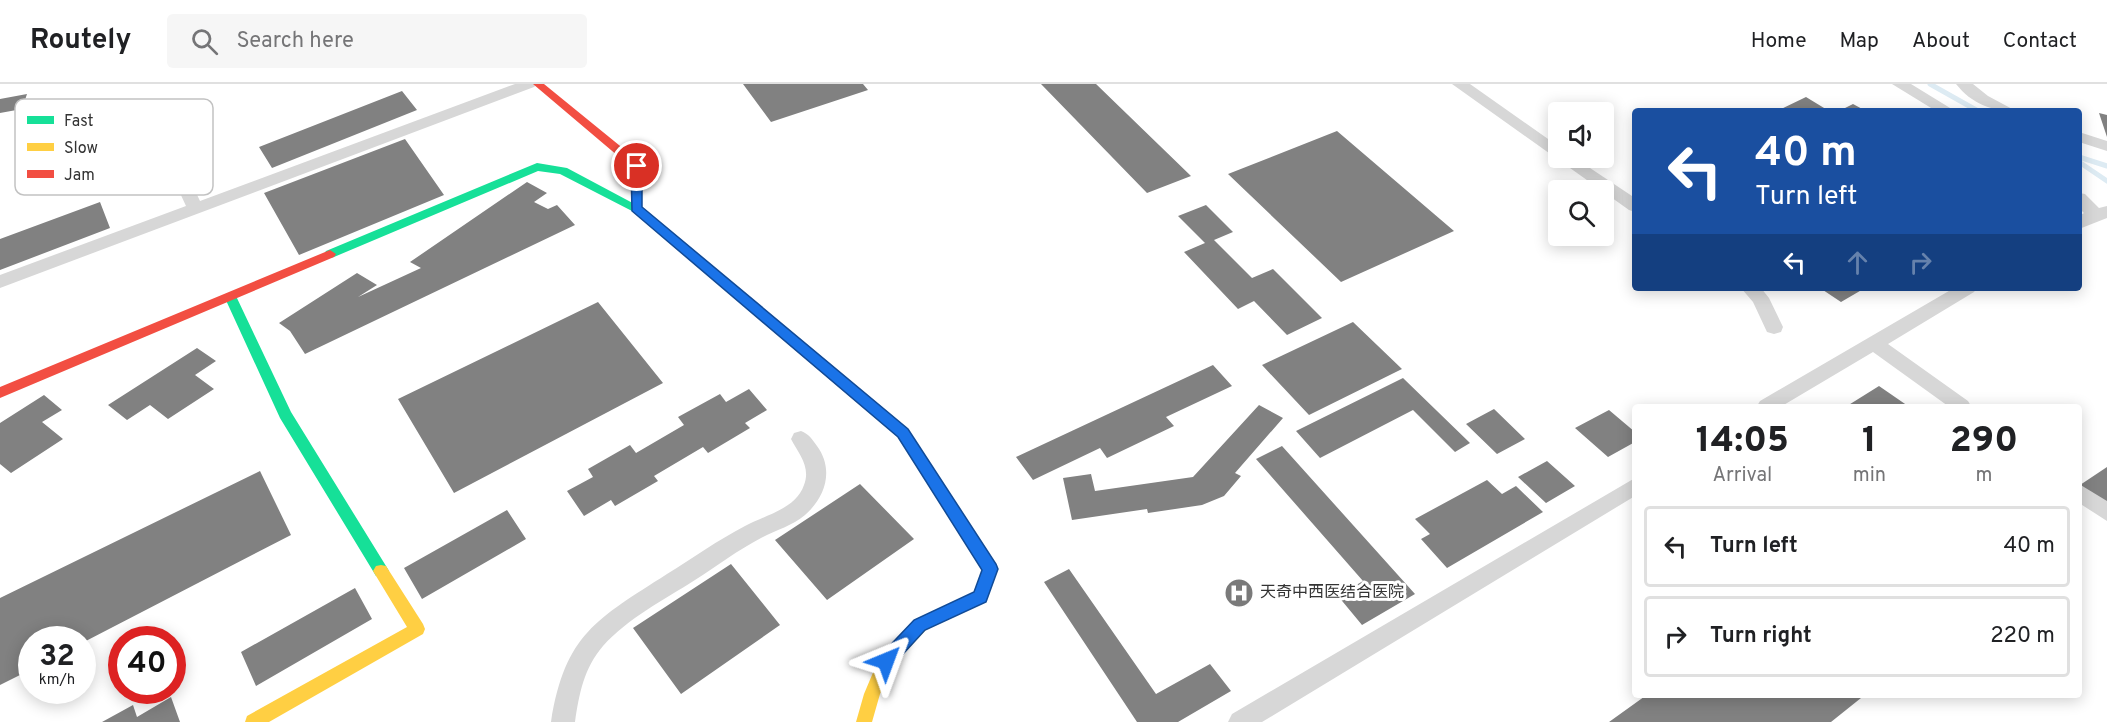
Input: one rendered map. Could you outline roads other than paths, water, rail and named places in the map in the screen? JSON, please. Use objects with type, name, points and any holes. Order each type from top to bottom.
[{"type":"street","points":[[0,282],[529,84]]},
{"type":"street","points":[[538,84],[637,166],[636,208]]},
{"type":"street","points":[[1460,84],[1548,146]]},
{"type":"street","points":[[1900,84],[1942,108]]},
{"type":"street","points":[[1964,84],[1983,99],[2002,108]]},
{"type":"street","points":[[2082,138],[2107,146]]},
{"type":"street","points":[[0,393],[537,167],[562,171],[636,208],[903,433],[990,569],[980,597],[920,625],[886,661],[872,694],[864,722]]},
{"type":"street","points":[[1580,168],[1632,204]]},
{"type":"street","points":[[189,195],[196,209]]},
{"type":"street","points":[[2082,200],[2101,213]]},
{"type":"street","points":[[2082,222],[2101,213]]},
{"type":"street","points":[[1753,291],[1760,298],[1774,327]]},
{"type":"street","points":[[1770,404],[1963,291]]},
{"type":"street","points":[[230,296],[285,414],[417,629],[253,722]]},
{"type":"street","points":[[1874,344],[1958,404]]},
{"type":"street","points":[[563,722],[567,696],[576,667],[594,640],[617,618],[754,531],[776,525],[794,514],[808,499],[816,483],[818,466],[812,451],[801,439]]},
{"type":"street","points":[[1240,722],[1632,488]]},
{"type":"street","points":[[2082,494],[2107,512]]},
{"type":"waterway","points":[[1930,84],[1973,108]]},
{"type":"waterway","points":[[2082,158],[2107,166]]},
{"type":"waterway","points":[[2082,164],[2107,181]]},
{"type":"place","name":"天奇中西医结合医院","points":[[1239,593]]}]
